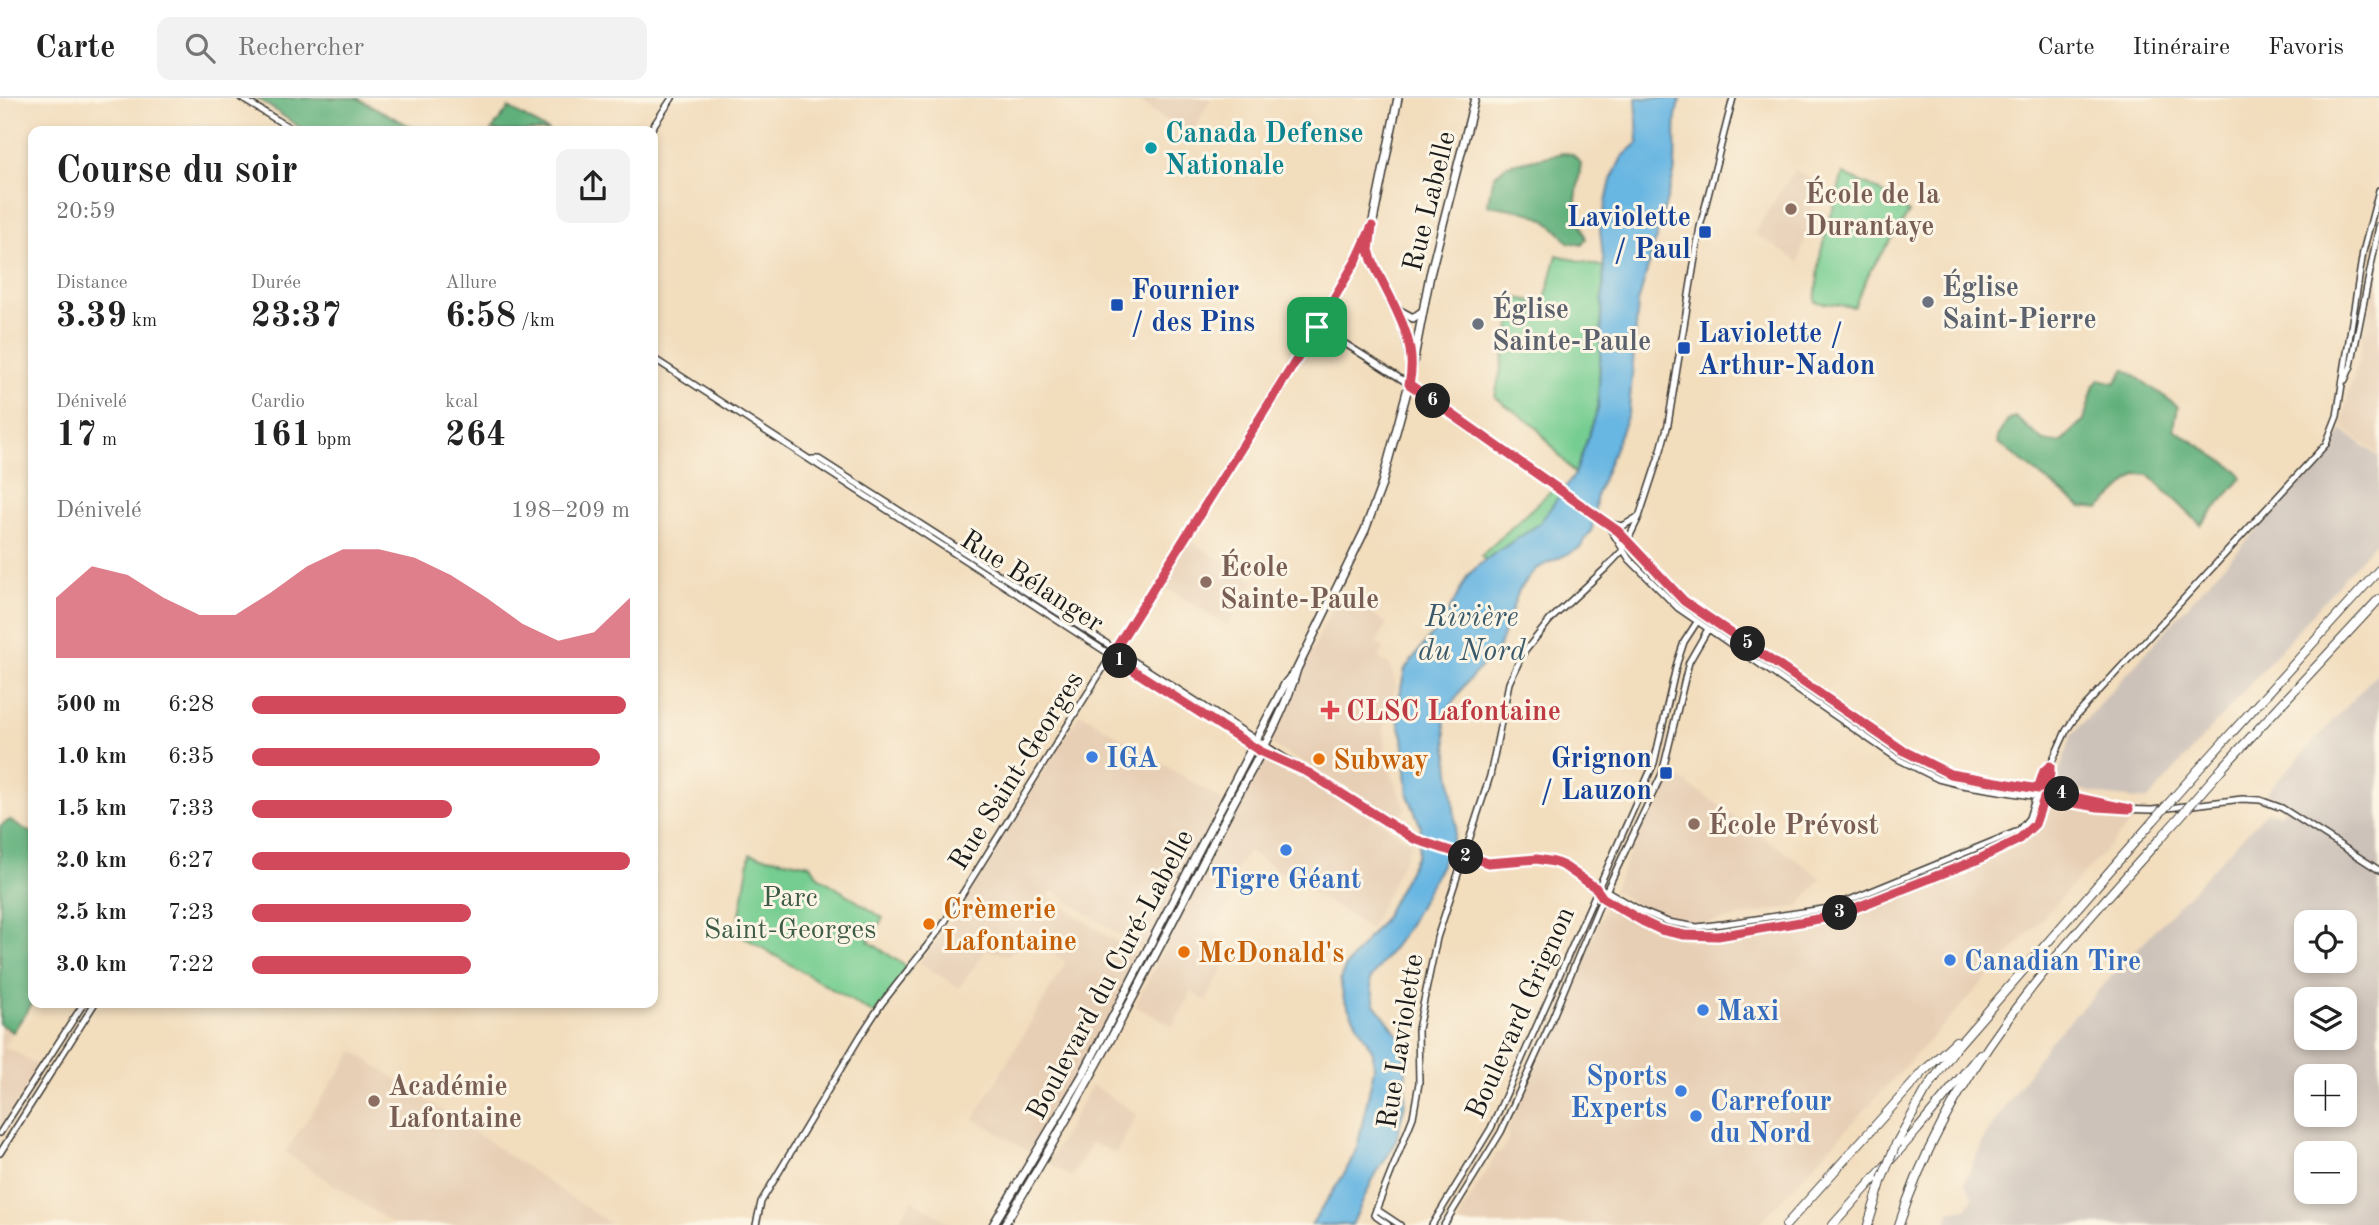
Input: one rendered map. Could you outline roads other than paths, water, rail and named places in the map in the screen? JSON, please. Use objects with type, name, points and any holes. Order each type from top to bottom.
[{"type":"highway","points":[[1868,1225],[1896,1144],[1930,1083],[1978,1020],[2379,570]]},
{"type":"highway","points":[[1833,1225],[1918,1129],[2051,961],[2224,766],[2379,599]]},
{"type":"highway","points":[[1786,1225],[1925,1070],[1978,1020]]},
{"type":"highway","points":[[1899,1225],[1929,1150],[1999,1030]]},
{"type":"main road","name":"Rue Saint-Georges","points":[[1398,98],[1369,250],[1406,334],[1412,369]]},
{"type":"main road","name":"Rue Labelle","points":[[1259,745],[1292,687],[1297,669],[1371,517],[1409,384],[1423,310],[1475,98]]},
{"type":"main road","points":[[1396,309],[1413,318],[1423,310]]},
{"type":"main road","name":"Boulevard du Curé-Labelle","points":[[993,1225],[1082,1076],[1259,745]]},
{"type":"main road","name":"Boulevard du Curé-Labelle","points":[[1004,1225],[1090,1080],[1259,745]]},
{"type":"street","points":[[241,98],[287,126]]},
{"type":"street","points":[[653,126],[672,98]]},
{"type":"street","name":"Rue Laviolette","points":[[1375,1212],[1413,1117],[1419,1083],[1420,1019],[1437,938],[1490,776],[1503,705],[1517,664],[1550,620],[1623,550],[1639,516],[1668,424],[1700,227],[1734,98]]},
{"type":"street","points":[[1596,888],[1603,898],[1653,926],[1672,933],[1718,936],[1824,918],[1946,872],[2018,840],[2035,824],[2046,791],[2050,766],[2076,716],[2322,450],[2333,427],[2343,386],[2363,252],[2379,190]]},
{"type":"street","name":"Rue Saint-Georges","points":[[756,1225],[761,1202],[861,1035],[882,1003],[941,928],[1317,327],[1372,226]]},
{"type":"street","points":[[2343,386],[2351,366],[2379,226]]},
{"type":"street","points":[[1317,327],[1409,384],[1602,520],[1627,542],[1677,595],[1917,758],[1950,774],[2038,789],[2129,809]]},
{"type":"street","name":"Rue Bélanger","points":[[658,361],[1111,656],[1309,773],[1414,839],[1496,864],[1546,860],[1564,866],[1596,888]]},
{"type":"street","name":"Rue Bélanger","points":[[811,459],[819,459],[1116,648],[1259,745]]},
{"type":"street","points":[[900,520],[904,513]]},
{"type":"street","points":[[1602,520],[1623,526],[1639,516]]},
{"type":"street","points":[[1602,520],[1623,550],[1672,604],[1905,763],[1951,783],[2106,808],[2152,810],[2244,799],[2265,801],[2282,808],[2379,870]]},
{"type":"street","points":[[1002,585],[1006,578]]},
{"type":"street","points":[[1030,603],[1034,596]]},
{"type":"street","name":"Boulevard Grignon","points":[[1432,1225],[1491,1128],[1654,763],[1677,663],[1684,642],[1703,613]]},
{"type":"street","name":"Boulevard Grignon","points":[[1444,1225],[1501,1132],[1603,898],[1662,774],[1689,662],[1713,620]]},
{"type":"street","points":[[1079,635],[1083,628]]},
{"type":"street","points":[[1596,888],[1607,891],[1654,917],[1697,926],[1817,911],[2011,835],[2024,826],[2044,771],[2050,766]]},
{"type":"street","points":[[0,1133],[81,1008]]},
{"type":"street","points":[[0,1153],[92,1008]]},
{"type":"street","points":[[11,1116],[20,1122]]},
{"type":"street","points":[[1375,1212],[1388,1225]]},
{"type":"street","points":[[1375,1212],[1400,1225]]},
{"type":"street","points":[[1450,1217],[1451,1225]]},
{"type":"water","name":"Rivière du Nord","points":[[1636,98],[1681,98],[1675,125],[1674,174],[1638,303],[1629,411],[1597,494],[1592,529],[1580,548],[1536,569],[1519,590],[1498,649],[1465,684],[1444,718],[1456,826],[1452,844],[1407,928],[1370,980],[1375,1004],[1402,1040],[1406,1065],[1405,1103],[1395,1144],[1373,1179],[1352,1225],[1311,1225],[1346,1171],[1357,1148],[1374,1069],[1373,1052],[1344,1000],[1340,980],[1345,967],[1383,920],[1418,853],[1421,827],[1408,795],[1403,737],[1396,713],[1405,669],[1447,615],[1468,575],[1485,560],[1539,524],[1575,474],[1598,409],[1604,267],[1600,229],[1611,180],[1622,157],[1638,143]]},
{"type":"place","name":"Canada Defense Nationale","points":[[1151,148]]},
{"type":"place","name":"École de la Durantaye","points":[[1791,209]]},
{"type":"place","name":"Laviolette / Paul","points":[[1705,232]]},
{"type":"place","name":"Église Saint-Pierre","points":[[1928,302]]},
{"type":"place","name":"Fournier / des Pins","points":[[1117,305]]},
{"type":"place","name":"Église Sainte-Paule","points":[[1478,324]]},
{"type":"place","name":"Laviolette / Arthur-Nadon","points":[[1684,348]]},
{"type":"place","name":"École Sainte-Paule","points":[[1206,582]]},
{"type":"place","name":"CLSC Lafontaine","points":[[1330,710]]},
{"type":"place","name":"IGA","points":[[1092,757]]},
{"type":"place","name":"Subway","points":[[1319,759]]},
{"type":"place","name":"Grignon / Lauzon","points":[[1666,773]]},
{"type":"place","name":"École Prévost","points":[[1694,824]]},
{"type":"place","name":"Tigre Géant","points":[[1286,850]]},
{"type":"place","name":"Crèmerie Lafontaine","points":[[929,924]]},
{"type":"place","name":"McDonald's","points":[[1184,952]]},
{"type":"place","name":"Canadian Tire","points":[[1950,960]]},
{"type":"place","name":"Maxi","points":[[1703,1010]]},
{"type":"place","name":"Sports Experts","points":[[1681,1091]]},
{"type":"place","name":"Académie Lafontaine","points":[[374,1101]]},
{"type":"place","name":"Carrefour du Nord","points":[[1696,1116]]},
{"type":"park label","name":"Parc Saint-Georges","points":[[790,912]]}]
